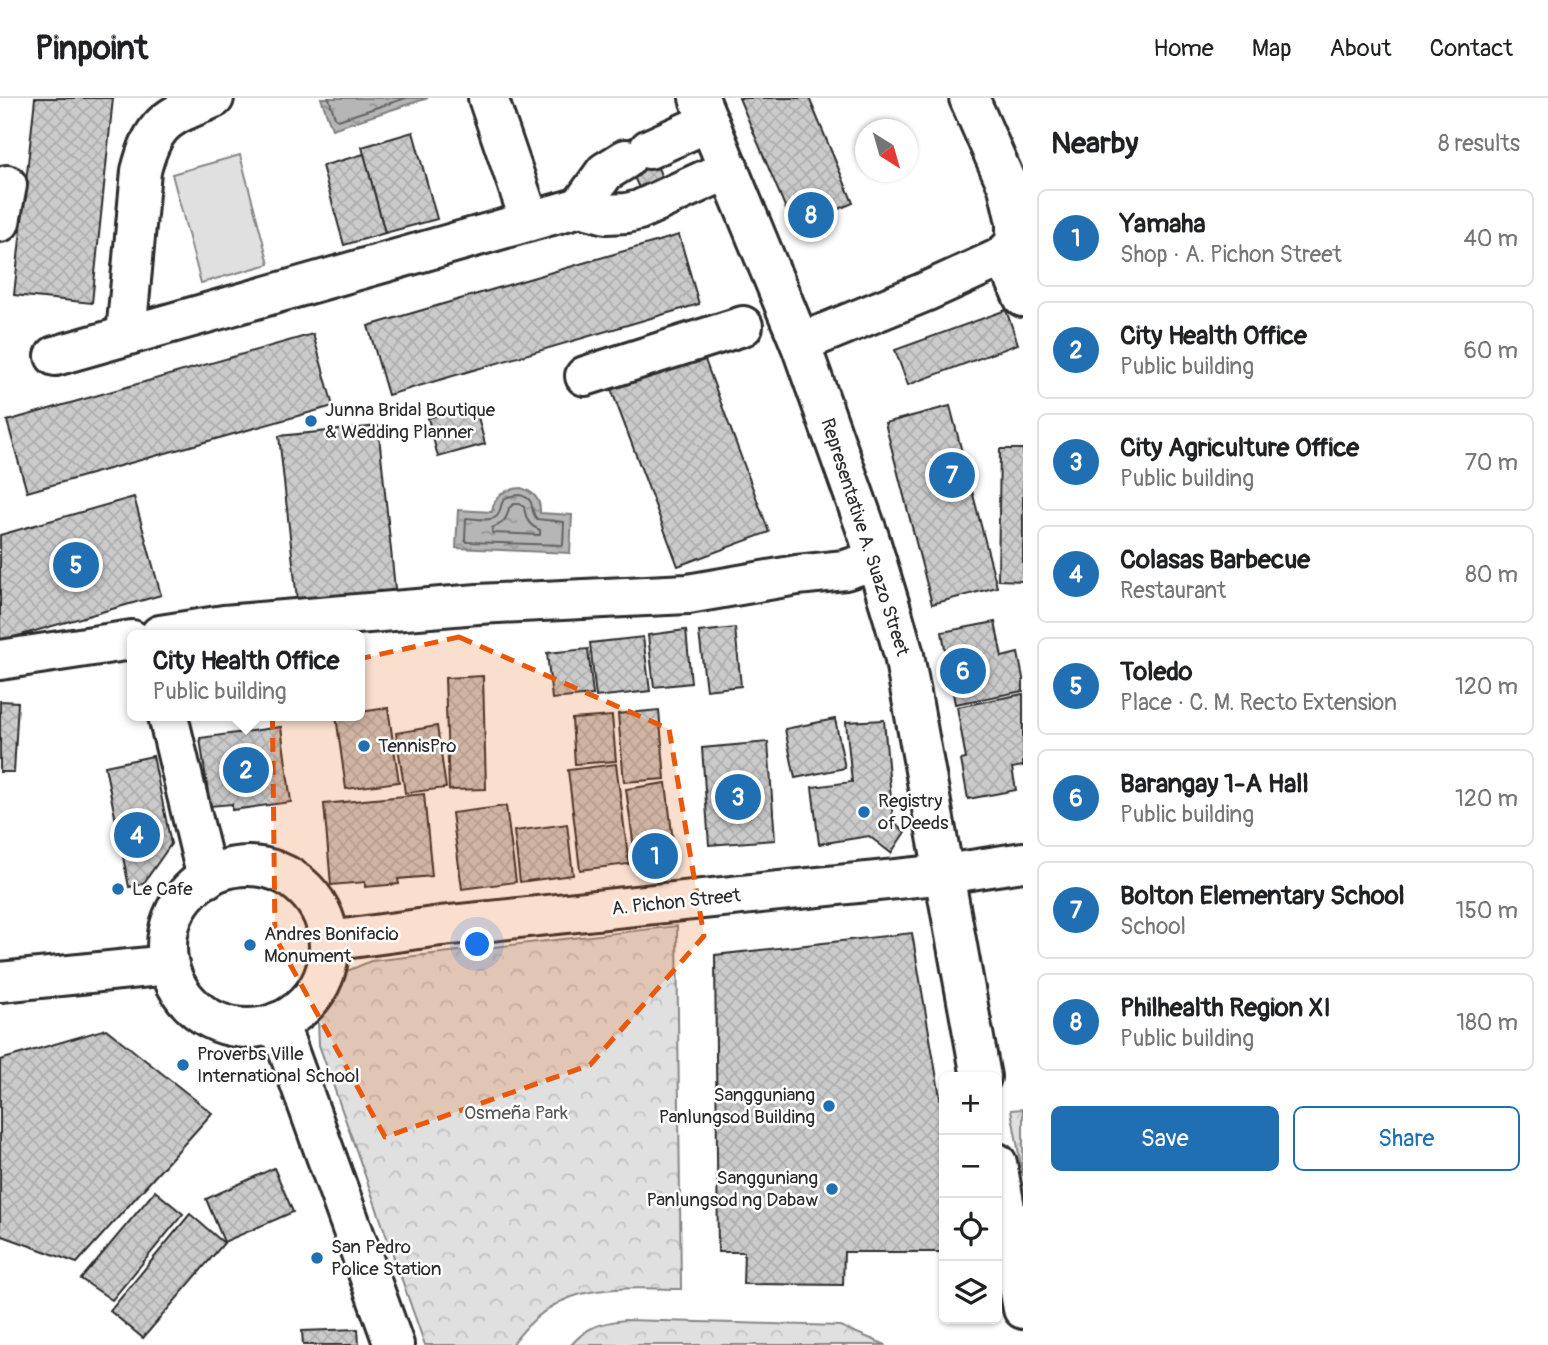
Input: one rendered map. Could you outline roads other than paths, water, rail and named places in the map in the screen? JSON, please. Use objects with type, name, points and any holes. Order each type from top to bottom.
[{"type":"main road","points":[[126,335],[141,171],[147,148],[166,121],[181,111],[214,98]]},
{"type":"main road","points":[[488,98],[530,221]]},
{"type":"main road","points":[[800,344],[1000,258],[1011,248],[1016,239],[1015,177],[969,98]]},
{"type":"main road","points":[[580,208],[605,172],[638,154],[704,110]]},
{"type":"main road","name":"Representative A. Suazo Street","points":[[704,110],[800,344],[872,548],[904,655],[980,1072]]},
{"type":"main road","points":[[55,356],[580,208],[606,214],[639,211],[729,169]]},
{"type":"main road","points":[[0,222],[7,185]]},
{"type":"main road","points":[[1000,258],[1014,276],[1023,297]]},
{"type":"main road","points":[[585,376],[744,326]]},
{"type":"main road","points":[[192,630],[478,604],[688,594],[797,575],[836,547],[872,548]]},
{"type":"main road","points":[[0,660],[127,641]]},
{"type":"main road","points":[[169,721],[207,878]]},
{"type":"main road","name":"A. Pichon Street","points":[[330,942],[441,926],[945,874],[1023,862]]},
{"type":"main road","points":[[238,867],[271,869],[300,884],[316,903],[330,942],[326,970],[303,1007],[278,1022],[263,1026],[232,1027],[203,1015],[186,999],[174,980],[169,965],[168,940],[174,915],[182,901],[193,888],[207,878],[238,867]]},
{"type":"main road","points":[[0,982],[169,965]]},
{"type":"main road","points":[[278,1022],[394,1345]]},
{"type":"main road","points":[[1002,1191],[1023,1309]]},
{"type":"water","points":[[321,98],[428,98],[332,129]]},
{"type":"water","points":[[521,488],[536,497],[540,513],[572,515],[570,553],[456,548],[458,510],[492,512],[495,501],[501,494]]},
{"type":"place","name":"Philhealth Region XI","points":[[811,215]]},
{"type":"place","name":"Junna Bridal Boutique & Wedding Planner","points":[[311,421]]},
{"type":"place","name":"Bolton Elementary School","points":[[952,475]]},
{"type":"place","name":"Toledo","points":[[76,565]]},
{"type":"place","name":"Barangay 1-A Hall","points":[[963,671]]},
{"type":"place","name":"TennisPro","points":[[364,746]]},
{"type":"place","name":"City Health Office","points":[[246,770]]},
{"type":"place","name":"City Agriculture Office","points":[[738,797]]},
{"type":"place","name":"Registry of Deeds","points":[[864,812]]},
{"type":"place","name":"Colasas Barbecue","points":[[137,835]]},
{"type":"place","name":"Yamaha","points":[[655,856]]},
{"type":"place","name":"Le Cafe","points":[[118,889]]},
{"type":"place","name":"Andres Bonifacio Monument","points":[[250,945]]},
{"type":"place","name":"Proverbs Ville International School","points":[[183,1065]]},
{"type":"place","name":"Sangguniang Panlungsod Building","points":[[829,1106]]},
{"type":"place","name":"Sangguniang Panlungsod ng Dabaw","points":[[832,1189]]},
{"type":"place","name":"San Pedro Police Station","points":[[317,1258]]},
{"type":"park label","name":"Osmeña Park","points":[[516,1113]]}]
